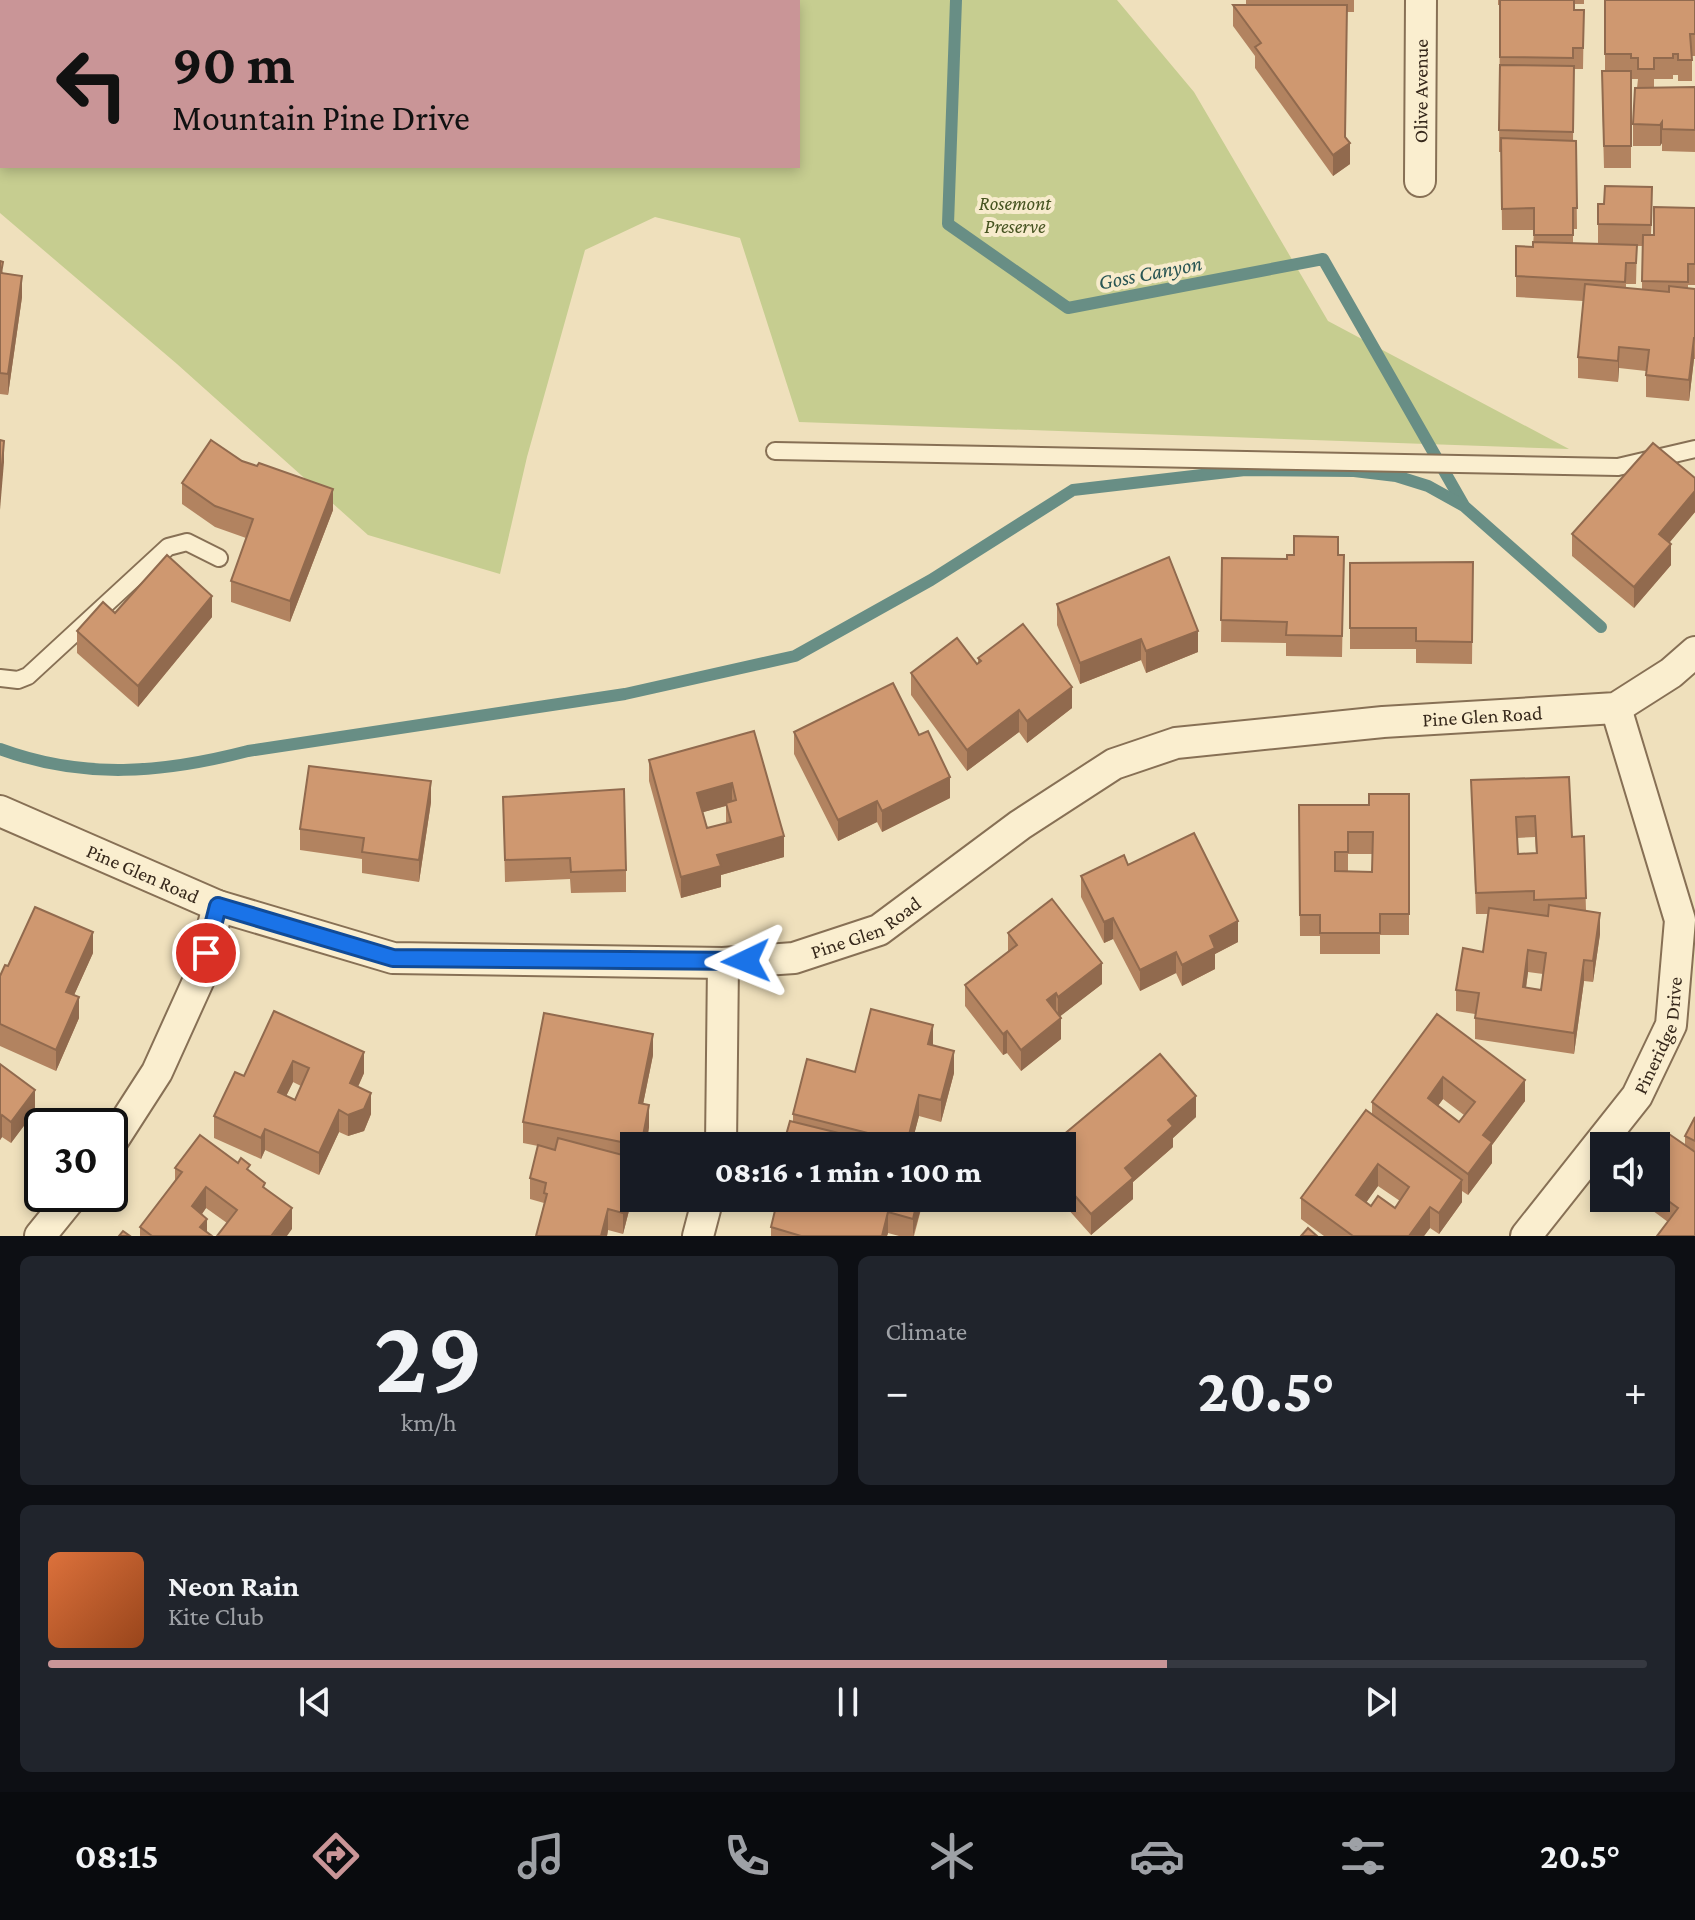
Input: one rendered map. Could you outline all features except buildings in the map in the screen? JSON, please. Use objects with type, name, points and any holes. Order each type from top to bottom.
[{"type":"street","name":"Olive Avenue","points":[[1420,181],[1421,0]]},
{"type":"street","points":[[1616,708],[1671,673],[1695,652]]},
{"type":"street","name":"Pine Glen Road","points":[[0,811],[218,906],[393,958],[723,963],[794,958],[879,930],[1020,825],[1114,764],[1176,743],[1383,722],[1616,708]]},
{"type":"street","name":"Pineridge Drive","points":[[1526,1236],[1637,1096],[1671,1025],[1680,920],[1616,708]]},
{"type":"street","points":[[128,1117],[157,1072],[200,977],[218,906]]},
{"type":"street","points":[[721,1132],[723,963]]},
{"type":"street","points":[[40,1236],[59,1212]]},
{"type":"street","points":[[698,1236],[704,1212]]},
{"type":"lane","points":[[775,451],[1618,467],[1695,449]]},
{"type":"lane","points":[[0,678],[18,680],[28,676],[168,547],[187,542],[219,558]]},
{"type":"green space","name":"Rosemont Preserve","points":[[800,0],[1117,0],[1194,92],[1328,321],[1569,449],[799,422],[740,238],[655,217],[585,250],[527,457],[500,574],[368,535],[177,364],[0,213],[0,168],[800,168]]},
{"type":"waterway","name":"Goss Canyon","points":[[956,0],[948,224],[1068,308],[1323,259],[1463,504]]},
{"type":"waterway","points":[[0,749],[31,759],[93,769],[154,768],[625,694],[795,656],[931,580],[1073,490],[1245,470],[1354,471],[1396,476],[1428,486],[1464,506],[1601,627]]},
{"type":"route","points":[[206,953],[218,906],[393,958],[746,961]]}]
